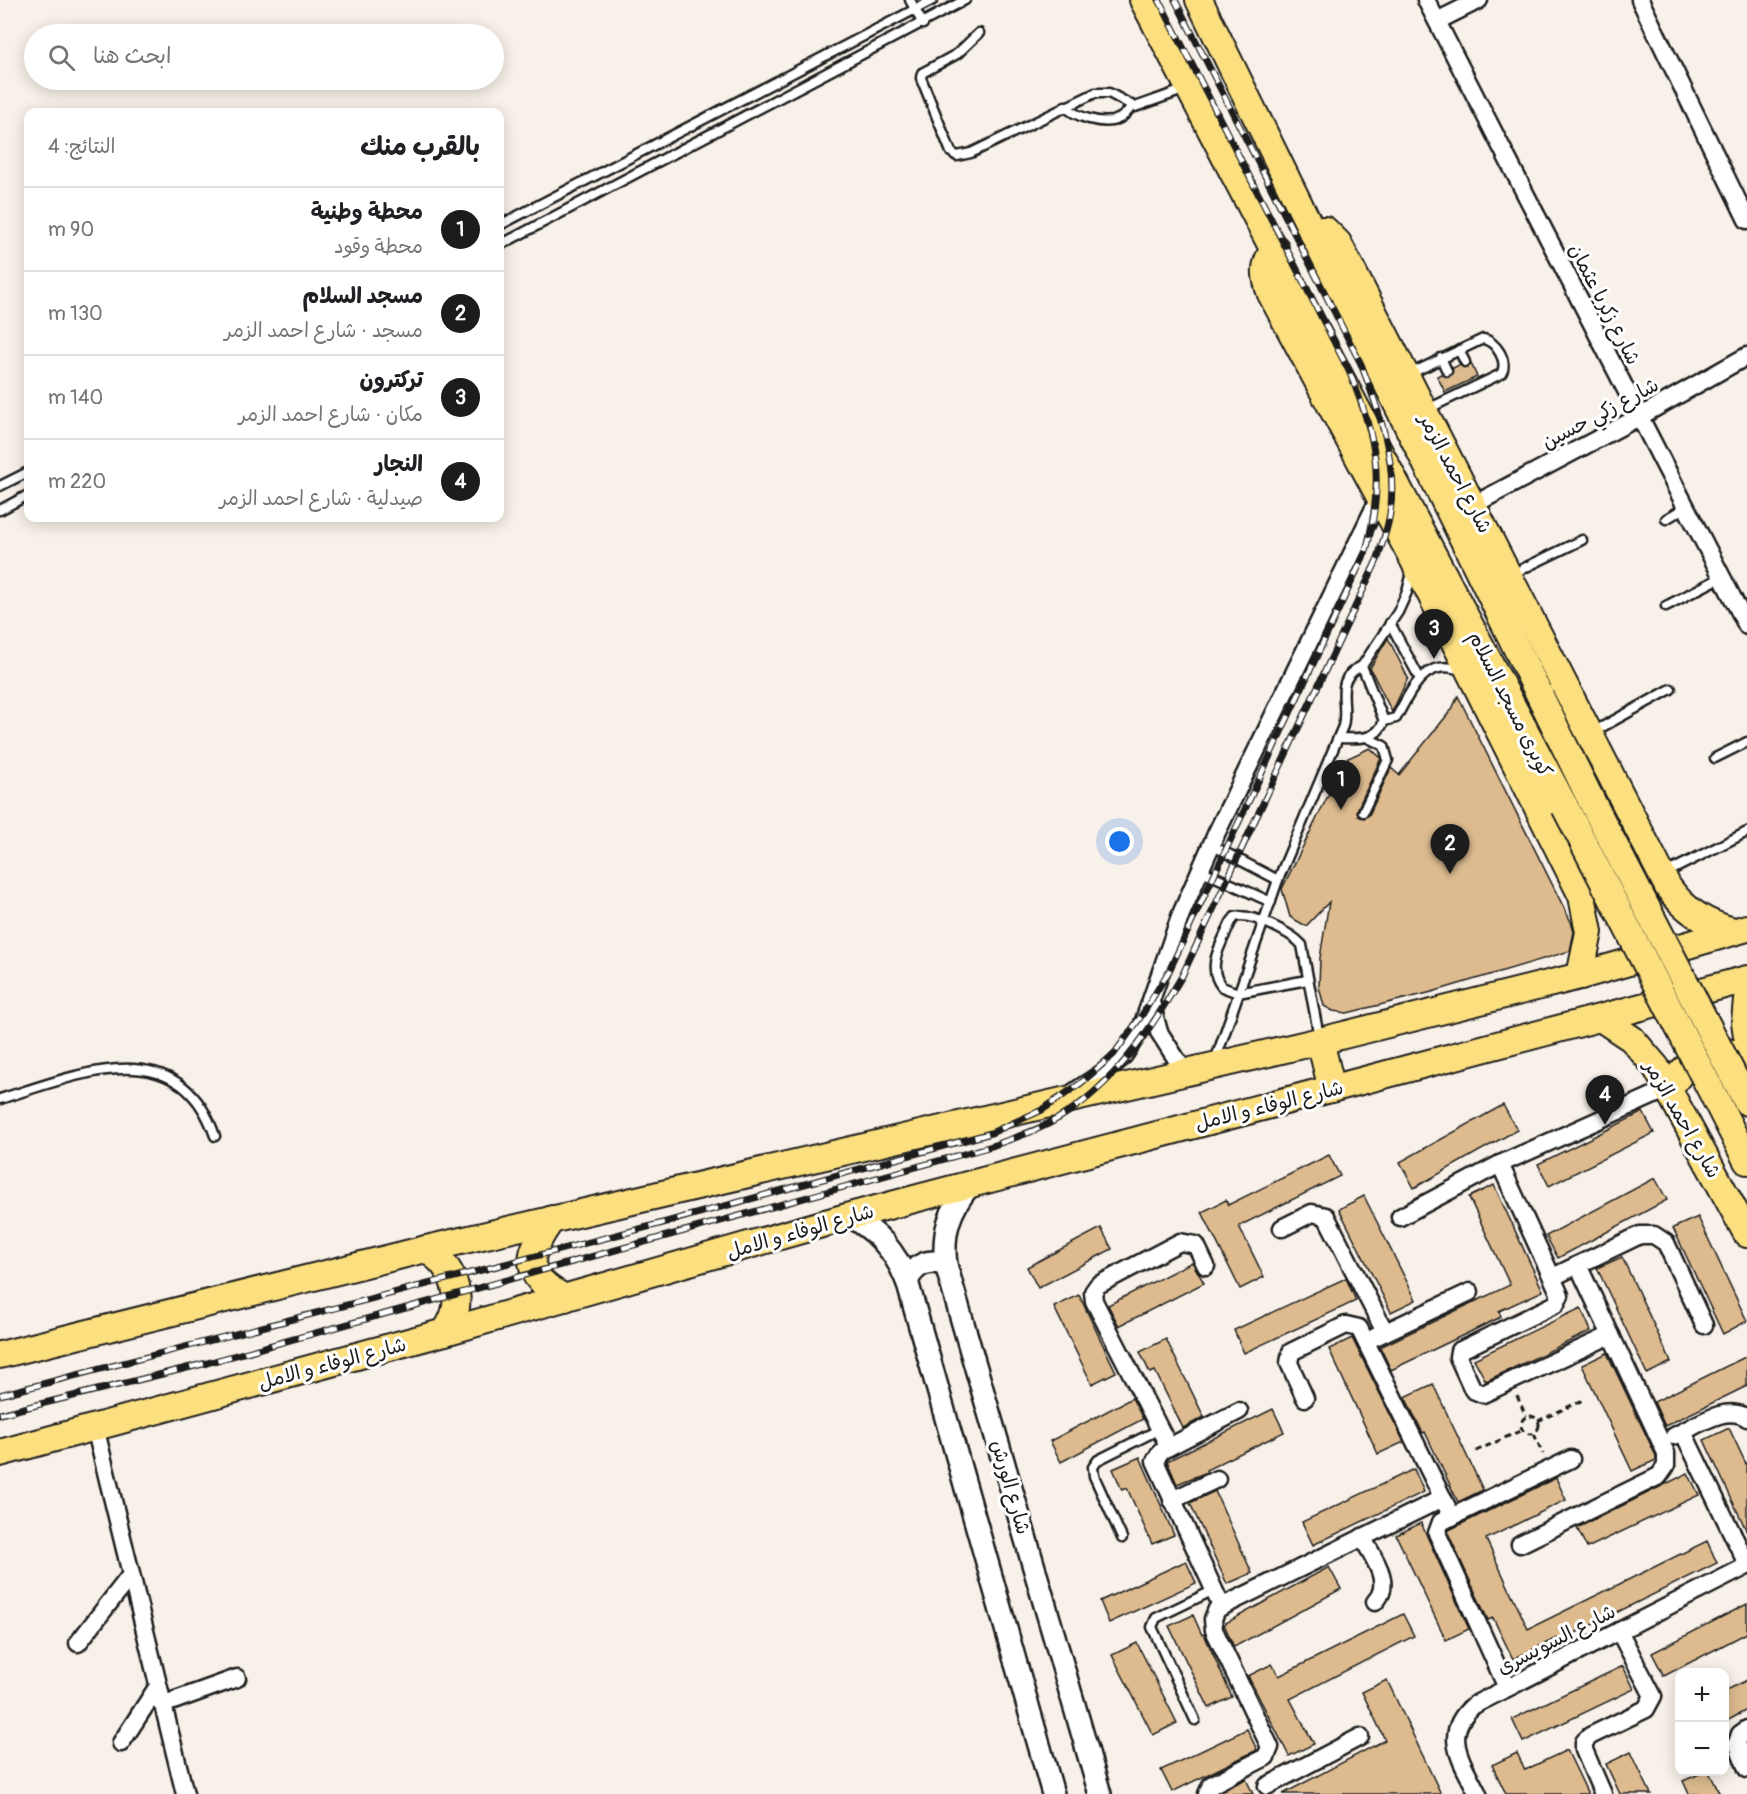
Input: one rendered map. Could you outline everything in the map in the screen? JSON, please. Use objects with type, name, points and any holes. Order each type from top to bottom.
[{"type":"main road","points":[[1143,0],[1275,248],[1268,257],[1264,269],[1269,287],[1413,559],[1469,675],[1582,896],[1589,932],[1580,976]]},
{"type":"main road","points":[[1199,0],[1311,230]]},
{"type":"main road","name":"شارع احمد الزمر","points":[[1311,230],[1325,230],[1335,238],[1510,575],[1661,876],[1686,908],[1708,923],[1741,929]]},
{"type":"main road","name":"كوبرى مسجد السلام","points":[[1311,230],[1590,798],[1742,1093]]},
{"type":"main road","name":"كوبرى مسجد السلام","points":[[1275,248],[1747,1161]]},
{"type":"main road","points":[[1582,896],[1608,910],[1628,909],[1645,900],[1652,893],[1661,876]]},
{"type":"main road","points":[[0,1355],[426,1248],[1320,1041],[1580,976],[1741,929]]},
{"type":"main road","name":"شارع الوفاء و الامل","points":[[0,1453],[445,1332],[850,1216],[1747,979]]},
{"type":"main road","points":[[1747,999],[1745,1022],[1747,1035]]},
{"type":"main road","name":"شارع احمد الزمر","points":[[1602,1019],[1632,1039],[1670,1088],[1747,1234]]},
{"type":"main road","points":[[1320,1041],[1332,1089]]},
{"type":"main road","points":[[1670,1088],[1683,1069],[1703,1056],[1726,1052],[1747,1056]]},
{"type":"main road","points":[[552,1219],[534,1244],[532,1264],[544,1287],[565,1298]]},
{"type":"main road","points":[[426,1248],[444,1262],[455,1281],[455,1314],[445,1332]]},
{"type":"street","name":"شارع زكريا عثمان","points":[[1426,0],[1747,626]]},
{"type":"street","points":[[1437,21],[1479,0]]},
{"type":"street","points":[[1640,0],[1745,210]]},
{"type":"street","name":"شارع زكي حسين","points":[[1473,505],[1639,417],[1747,356]]},
{"type":"street","points":[[1066,1098],[1113,1066],[1124,1055],[1141,1029],[1150,998],[1211,844],[1379,498]]},
{"type":"street","points":[[1150,998],[1159,1032],[1184,1071]]},
{"type":"street","points":[[1400,1217],[1500,1164],[1670,1088]]},
{"type":"street","points":[[1500,1164],[1560,1295],[1556,1304],[1461,1349],[1458,1354],[1473,1390],[1477,1394],[1483,1394],[1611,1335]]},
{"type":"street","name":"شارع الورش","points":[[970,1185],[956,1202],[947,1222],[944,1244],[946,1265],[1100,1794]]},
{"type":"street","points":[[1282,1228],[1312,1213],[1326,1216],[1385,1332]]},
{"type":"street","points":[[850,1216],[869,1227],[886,1242],[899,1260],[907,1281],[1053,1794]]},
{"type":"street","points":[[1553,1277],[1641,1235],[1654,1235],[1666,1243],[1704,1325]]},
{"type":"street","points":[[1169,1447],[1094,1301],[1093,1292],[1098,1285],[1180,1242],[1196,1245],[1206,1266]]},
{"type":"street","points":[[907,1281],[914,1269],[926,1262],[946,1265]]},
{"type":"street","points":[[1520,1545],[1659,1476],[1667,1459],[1578,1265]]},
{"type":"street","points":[[1367,1341],[1470,1292]]},
{"type":"street","points":[[1305,1398],[1289,1363],[1291,1352],[1346,1325],[1359,1328],[1452,1517]]},
{"type":"street","points":[[1207,1794],[1211,1785],[1266,1758],[1270,1747],[1214,1630],[1217,1598],[1155,1461],[1158,1453],[1239,1411]]},
{"type":"street","points":[[1661,1442],[1726,1412],[1740,1414],[1747,1418]]},
{"type":"street","points":[[95,1427],[185,1794]]},
{"type":"street","points":[[1683,1432],[1747,1565]]},
{"type":"street","points":[[1507,1688],[1437,1533],[1438,1524],[1571,1459]]},
{"type":"street","points":[[1172,1500],[1217,1479]]},
{"type":"street","points":[[1217,1598],[1362,1537],[1443,1498]]},
{"type":"street","points":[[1362,1537],[1384,1585],[1380,1598],[1375,1602]]},
{"type":"street","name":"شارع السويسرى","points":[[1478,1794],[1456,1750],[1456,1730],[1460,1720],[1474,1705],[1747,1565]]},
{"type":"street","points":[[78,1643],[130,1576]]},
{"type":"street","points":[[1603,1794],[1584,1750],[1584,1742],[1590,1736],[1646,1709],[1653,1696],[1619,1631]]},
{"type":"street","points":[[162,1705],[237,1678]]},
{"type":"street","points":[[121,1743],[158,1686]]},
{"type":"street","points":[[1747,1729],[1740,1734],[1737,1743],[1747,1769]]},
{"type":"street","points":[[1256,1762],[1270,1790],[1360,1737]]},
{"type":"lane","points":[[910,0],[922,24]]},
{"type":"lane","points":[[504,223],[933,0]]},
{"type":"lane","points":[[504,242],[965,0]]},
{"type":"lane","points":[[980,33],[957,54],[922,73],[921,78],[951,152],[964,156],[1065,106],[1102,92],[1132,106],[1146,104],[1191,88]]},
{"type":"lane","points":[[1065,106],[1078,117],[1113,121],[1121,118],[1132,106]]},
{"type":"lane","points":[[1402,370],[1418,370],[1479,340],[1487,339],[1494,344],[1503,362],[1501,374],[1474,382],[1457,391],[1425,415]]},
{"type":"lane","points":[[1459,350],[1465,362]]},
{"type":"lane","points":[[1441,358],[1447,371]]},
{"type":"lane","points":[[0,486],[24,474]]},
{"type":"lane","points":[[0,510],[24,497]]},
{"type":"lane","points":[[1666,519],[1686,507]]},
{"type":"lane","points":[[1510,575],[1582,540]]},
{"type":"lane","points":[[1213,1065],[1278,880],[1345,718],[1343,686],[1349,674],[1362,666],[1390,623],[1407,592],[1413,559]]},
{"type":"lane","points":[[1666,606],[1722,577]]},
{"type":"lane","points":[[1390,623],[1419,677]]},
{"type":"lane","points":[[1362,666],[1384,721]]},
{"type":"lane","points":[[1368,738],[1378,732],[1384,721],[1396,718],[1419,677],[1427,671],[1453,667],[1469,675]]},
{"type":"lane","points":[[1590,733],[1671,690]]},
{"type":"lane","points":[[1338,738],[1368,738],[1384,746],[1388,760],[1363,812]]},
{"type":"lane","points":[[1715,758],[1747,742]]},
{"type":"lane","points":[[1661,876],[1747,832]]},
{"type":"lane","points":[[1211,844],[1278,880]]},
{"type":"lane","points":[[1200,870],[1271,902]]},
{"type":"lane","points":[[1307,980],[1239,993],[1222,987],[1216,980],[1214,962],[1235,917],[1241,915],[1263,922],[1292,936],[1302,945],[1320,1041]]},
{"type":"lane","points":[[0,1099],[99,1069],[141,1069],[156,1072],[183,1087],[203,1109],[215,1136]]},
{"type":"lane","points":[[1122,1538],[1094,1476],[1093,1467],[1098,1460],[1160,1429]]},
{"type":"lane","points":[[1195,1720],[1152,1627],[1156,1618],[1217,1598]]},
{"type":"path","points":[[1510,1382],[1526,1416]]},
{"type":"path","points":[[1538,1421],[1584,1400]]},
{"type":"path","points":[[1522,1430],[1520,1422],[1526,1416],[1533,1416],[1538,1421],[1539,1428],[1534,1434]]},
{"type":"path","points":[[1476,1452],[1522,1430],[1534,1434],[1550,1469]]},
{"type":"building","points":[[1471,363],[1477,377],[1445,392],[1437,376],[1441,374],[1449,377],[1453,368],[1459,365],[1467,368]]},
{"type":"building","points":[[1388,638],[1408,678],[1392,712],[1370,668]]},
{"type":"building","points":[[1458,696],[1572,924],[1574,932],[1570,951],[1432,992],[1347,1013],[1333,1011],[1324,1006],[1319,987],[1320,958],[1329,902],[1306,926],[1290,917],[1282,889],[1346,759],[1370,748],[1381,758],[1357,810],[1358,816],[1364,818],[1369,815],[1391,768],[1399,775],[1452,709]]},
{"type":"building","points":[[1503,1105],[1517,1130],[1414,1188],[1400,1162]]},
{"type":"building","points":[[1643,1112],[1654,1133],[1549,1186],[1538,1164]]},
{"type":"building","points":[[1329,1155],[1340,1176],[1239,1226],[1264,1277],[1240,1289],[1202,1212],[1226,1200],[1228,1205]]},
{"type":"building","points":[[1655,1178],[1667,1200],[1558,1258],[1546,1236]]},
{"type":"building","points":[[1494,1185],[1543,1291],[1499,1311],[1501,1317],[1391,1370],[1380,1347],[1510,1285],[1469,1197]]},
{"type":"building","points":[[1364,1196],[1416,1300],[1391,1312],[1339,1209]]},
{"type":"building","points":[[1698,1217],[1747,1321],[1723,1334],[1673,1228]]},
{"type":"building","points":[[1101,1228],[1112,1249],[1038,1288],[1027,1267]]},
{"type":"building","points":[[1622,1257],[1671,1362],[1647,1374],[1597,1268]]},
{"type":"building","points":[[1192,1262],[1204,1283],[1119,1326],[1108,1305]]},
{"type":"building","points":[[1346,1278],[1356,1301],[1244,1353],[1234,1330]]},
{"type":"building","points":[[1079,1295],[1116,1372],[1092,1384],[1054,1307]]},
{"type":"building","points":[[1581,1308],[1591,1331],[1486,1381],[1474,1359]]},
{"type":"building","points":[[1352,1338],[1404,1442],[1378,1454],[1329,1349]]},
{"type":"building","points":[[1166,1339],[1204,1417],[1183,1428],[1155,1371],[1150,1373],[1140,1352]]},
{"type":"building","points":[[1607,1353],[1656,1456],[1656,1460],[1632,1471],[1582,1365]]},
{"type":"building","points":[[1747,1356],[1747,1386],[1665,1426],[1654,1402]]},
{"type":"building","points":[[1433,1384],[1483,1490],[1458,1502],[1425,1432],[1423,1433],[1405,1397]]},
{"type":"building","points":[[1132,1398],[1143,1419],[1061,1462],[1050,1441]]},
{"type":"building","points":[[1273,1409],[1284,1432],[1206,1470],[1207,1472],[1177,1484],[1167,1461]]},
{"type":"building","points":[[1729,1428],[1747,1466],[1747,1532],[1704,1440]]},
{"type":"building","points":[[1140,1457],[1174,1535],[1152,1544],[1127,1488],[1122,1490],[1113,1469]]},
{"type":"building","points":[[1414,1469],[1424,1492],[1313,1545],[1302,1522]]},
{"type":"building","points":[[1688,1473],[1699,1495],[1587,1548],[1577,1528]]},
{"type":"building","points":[[1556,1478],[1566,1500],[1486,1539],[1528,1629],[1707,1541],[1717,1563],[1559,1641],[1557,1638],[1513,1659],[1493,1618],[1488,1620],[1448,1533],[1449,1530]]},
{"type":"building","points":[[1215,1491],[1252,1573],[1227,1584],[1190,1503]]},
{"type":"building","points":[[1421,1523],[1469,1629],[1446,1640],[1396,1535]]},
{"type":"building","points":[[1186,1561],[1196,1583],[1109,1623],[1100,1601]]},
{"type":"building","points":[[1329,1567],[1341,1589],[1234,1647],[1224,1624]]},
{"type":"building","points":[[1747,1604],[1747,1633],[1679,1668],[1675,1668],[1675,1670],[1664,1676],[1652,1653]]},
{"type":"building","points":[[1403,1614],[1414,1636],[1290,1699],[1314,1744],[1289,1756],[1248,1676],[1272,1664],[1279,1676]]},
{"type":"building","points":[[1193,1615],[1232,1697],[1209,1708],[1169,1626]]},
{"type":"building","points":[[1137,1643],[1177,1723],[1153,1735],[1112,1655]]},
{"type":"building","points":[[1623,1666],[1634,1689],[1523,1742],[1512,1719]]},
{"type":"building","points":[[1387,1680],[1441,1794],[1283,1794],[1385,1740],[1362,1692]]},
{"type":"building","points":[[1747,1680],[1747,1710],[1729,1720],[1729,1689]]},
{"type":"building","points":[[1247,1729],[1257,1750],[1172,1792],[1161,1770]]},
{"type":"building","points":[[1567,1750],[1588,1794],[1506,1794],[1492,1765],[1517,1753],[1525,1770]]},
{"type":"building","points":[[1631,1752],[1651,1794],[1620,1794],[1606,1764]]},
{"type":"building","points":[[1695,1776],[1711,1776],[1720,1794],[1689,1794],[1683,1781]]},
{"type":"building","points":[[1246,1779],[1253,1794],[1223,1794],[1221,1791]]},
{"type":"railway","points":[[0,1395],[659,1224],[991,1133],[1042,1110],[1081,1083],[1114,1054],[1169,971],[1366,551],[1372,525],[1376,480],[1372,439],[1349,371],[1159,0]]},
{"type":"railway","points":[[0,1414],[207,1363],[992,1146],[1048,1124],[1070,1111],[1090,1096],[1126,1060],[1182,976],[1378,558],[1389,519],[1392,494],[1385,437],[1361,364],[1175,0]]},
{"type":"place","name":"تركترون","points":[[1434,659]]},
{"type":"place","name":"محطة وطنية","points":[[1341,810]]},
{"type":"place","name":"مسجد السلام","points":[[1450,874]]},
{"type":"place","name":"النجار","points":[[1605,1125]]}]
